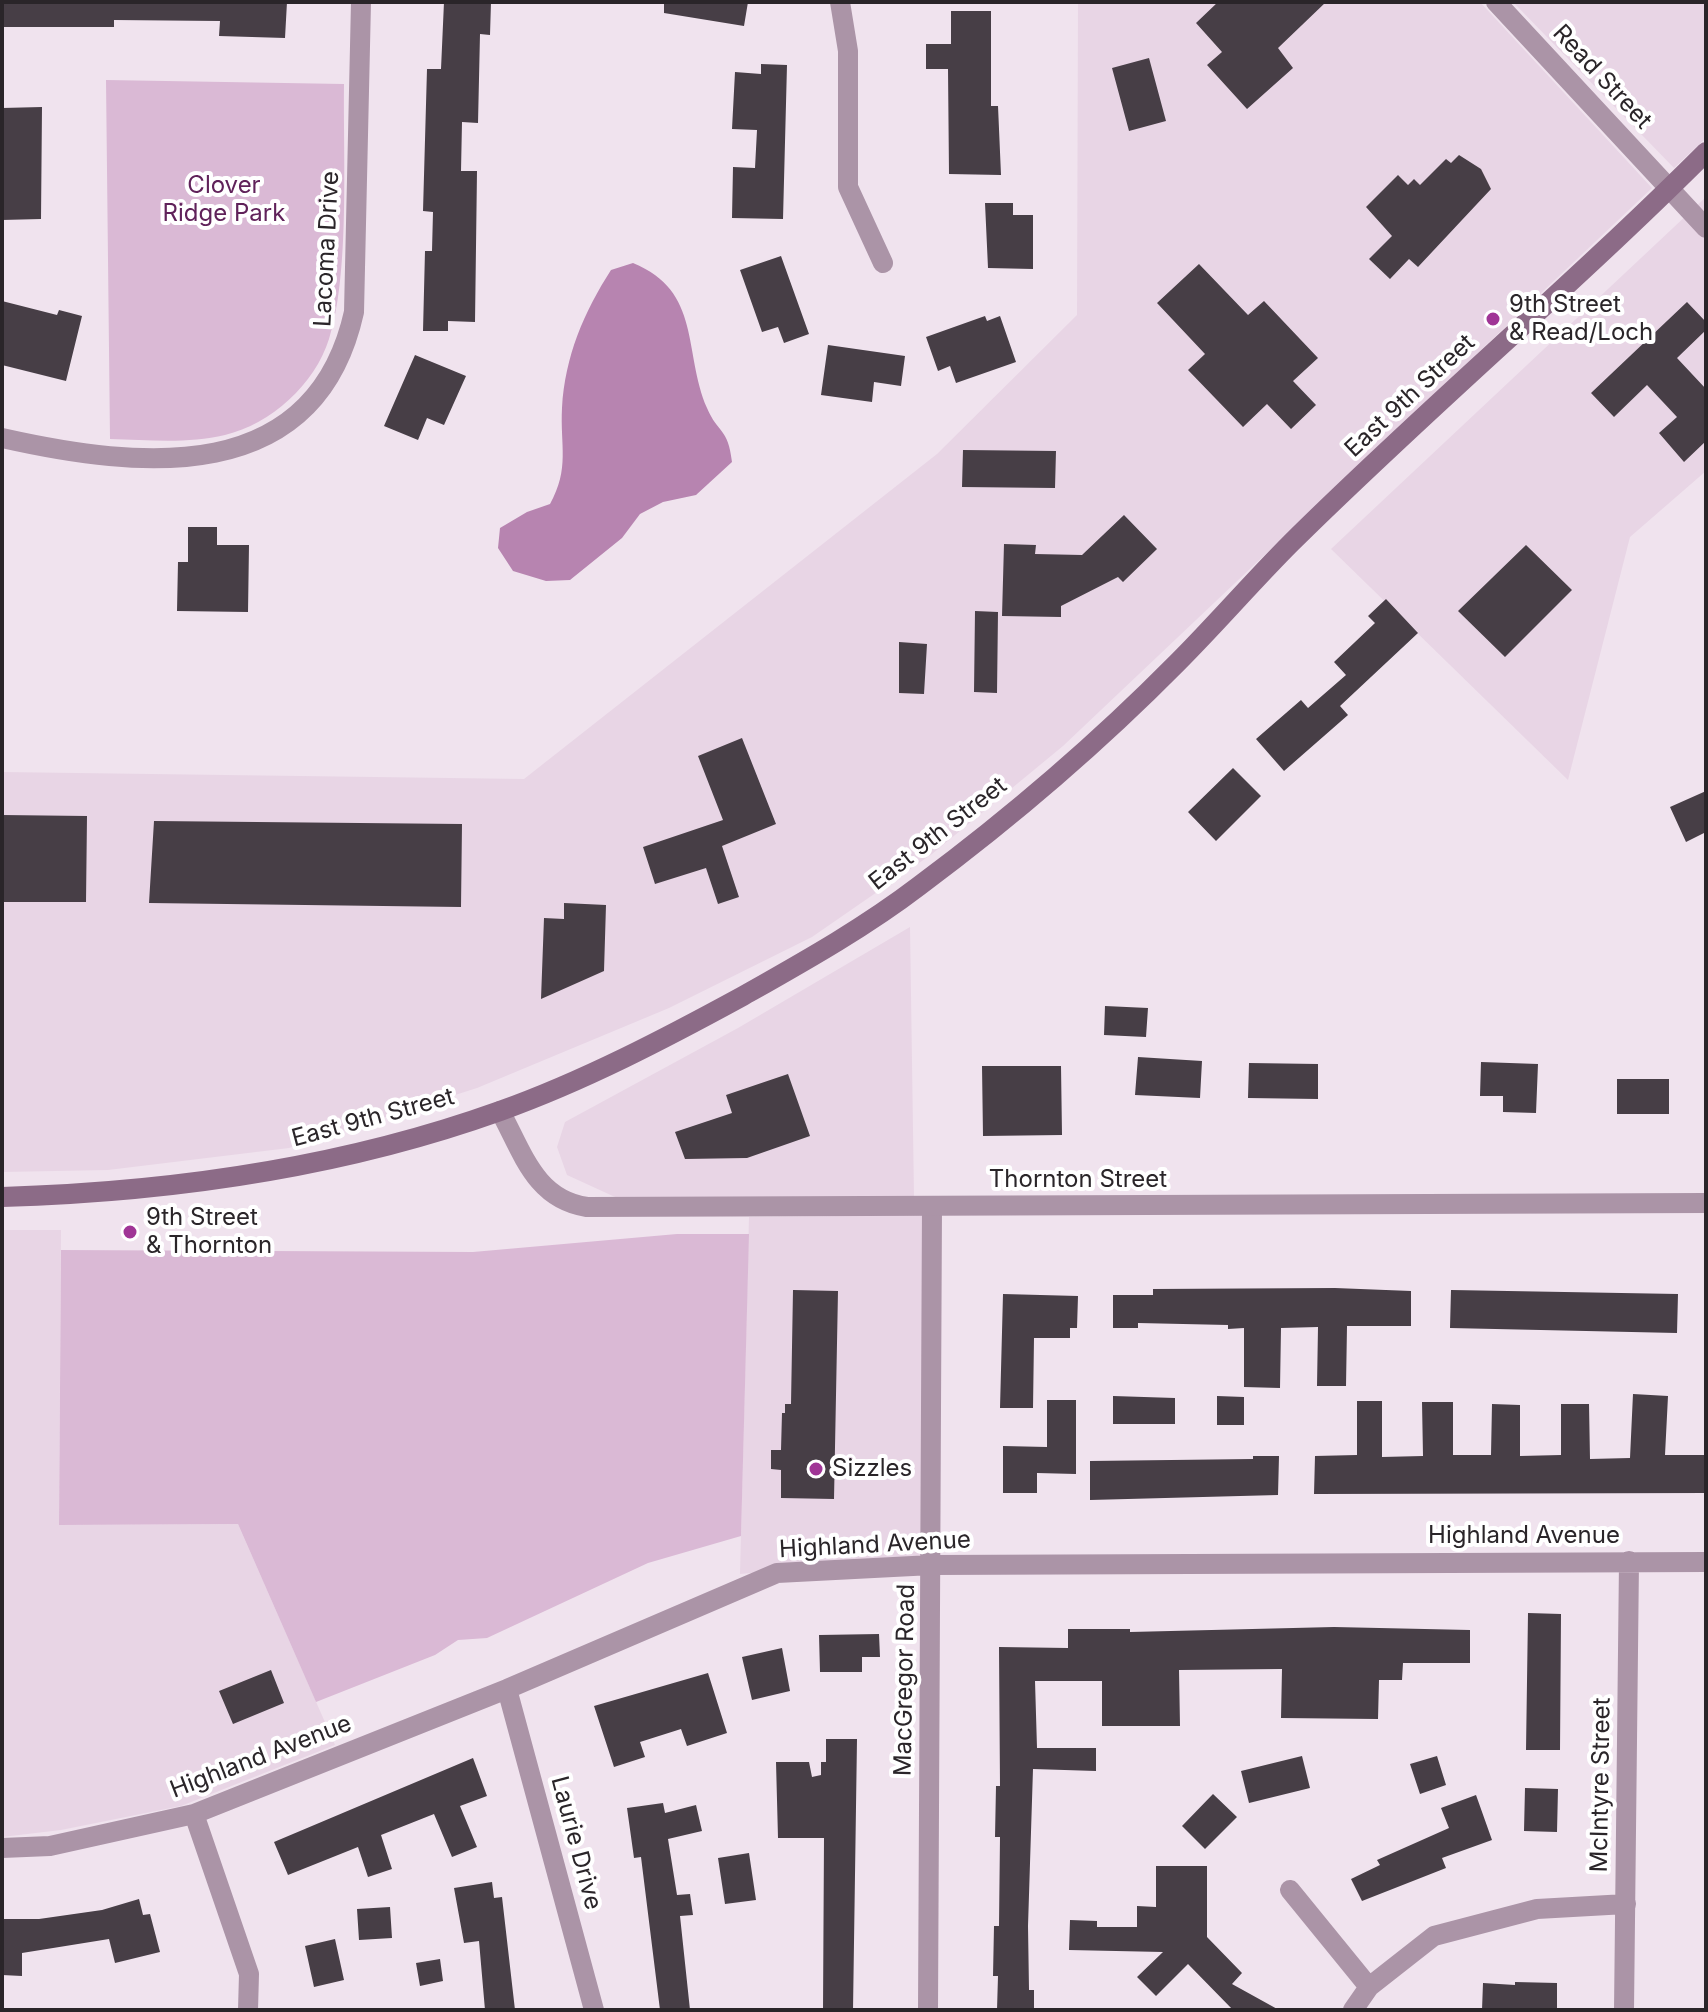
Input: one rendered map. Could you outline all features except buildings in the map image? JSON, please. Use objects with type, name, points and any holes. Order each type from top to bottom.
[{"type":"main road","name":"East 9th Street","points":[[2,1197],[111,1193],[342,1157],[500,1111],[676,1033],[798,966],[918,887],[1175,665],[1292,542],[1706,152]]},
{"type":"street","name":"Lacoma Drive","points":[[2,438],[75,454],[217,454],[259,442],[296,419],[318,394],[347,345],[354,312],[361,2]]},
{"type":"street","points":[[840,2],[848,51],[848,187],[883,263]]},
{"type":"street","name":"Read Street","points":[[1496,2],[1706,228]]},
{"type":"street","name":"Thornton Street","points":[[500,1111],[538,1181],[554,1197],[568,1204],[587,1207],[1706,1203]]},
{"type":"street","name":"MacGregor Road","points":[[928,2010],[932,1207]]},
{"type":"street","name":"McIntyre Street","points":[[1624,2010],[1629,1561]]},
{"type":"street","name":"Highland Avenue","points":[[2,1848],[50,1846],[194,1814],[507,1689],[777,1573],[932,1565],[1706,1562]]},
{"type":"street","name":"Laurie Drive","points":[[507,1689],[594,2010]]},
{"type":"street","points":[[194,1814],[249,1974],[248,2010]]},
{"type":"street","points":[[1290,1890],[1369,1987]]},
{"type":"street","points":[[1353,2010],[1369,1987],[1434,1936],[1537,1909],[1626,1904]]},
{"type":"shaded area","points":[[1078,2],[1480,2],[1652,188],[1063,746],[932,854],[812,937],[669,1008],[477,1088],[289,1148],[108,1170],[2,1172],[2,772],[524,779],[937,454],[1077,315]]},
{"type":"shaded area","points":[[1513,2],[1706,2],[1706,138],[1674,168]]},
{"type":"shaded area","points":[[1706,197],[1706,471],[1630,537],[1568,780],[1331,549]]},
{"type":"shaded area","points":[[633,263],[655,275],[680,306],[707,408],[728,442],[732,462],[696,495],[663,502],[640,514],[622,538],[570,580],[546,581],[513,571],[498,548],[500,528],[527,512],[550,504],[562,468],[564,389],[578,335],[592,302],[611,270]]},
{"type":"shaded area","points":[[910,927],[914,1197],[615,1197],[567,1175],[557,1147],[565,1122],[738,1028]]},
{"type":"shaded area","points":[[923,1215],[924,1557],[740,1574],[749,1217]]},
{"type":"shaded area","points":[[2,1230],[61,1230],[59,1525],[238,1524],[335,1745],[181,1806],[61,1830],[2,1837]]},
{"type":"green space","name":"Clover Ridge Park","points":[[106,80],[344,84],[343,248],[336,312],[329,339],[313,371],[289,400],[259,422],[242,430],[197,440],[110,439]]},
{"type":"green space","points":[[677,1234],[749,1234],[741,1536],[648,1563],[487,1638],[458,1640],[435,1655],[316,1702],[238,1524],[59,1525],[61,1250],[473,1252]]},
{"type":"place","name":"9th Street & Read/Loch","points":[[1493,319]]},
{"type":"place","name":"9th Street & Thornton","points":[[130,1232]]},
{"type":"place","name":"Sizzles","points":[[816,1469]]}]
